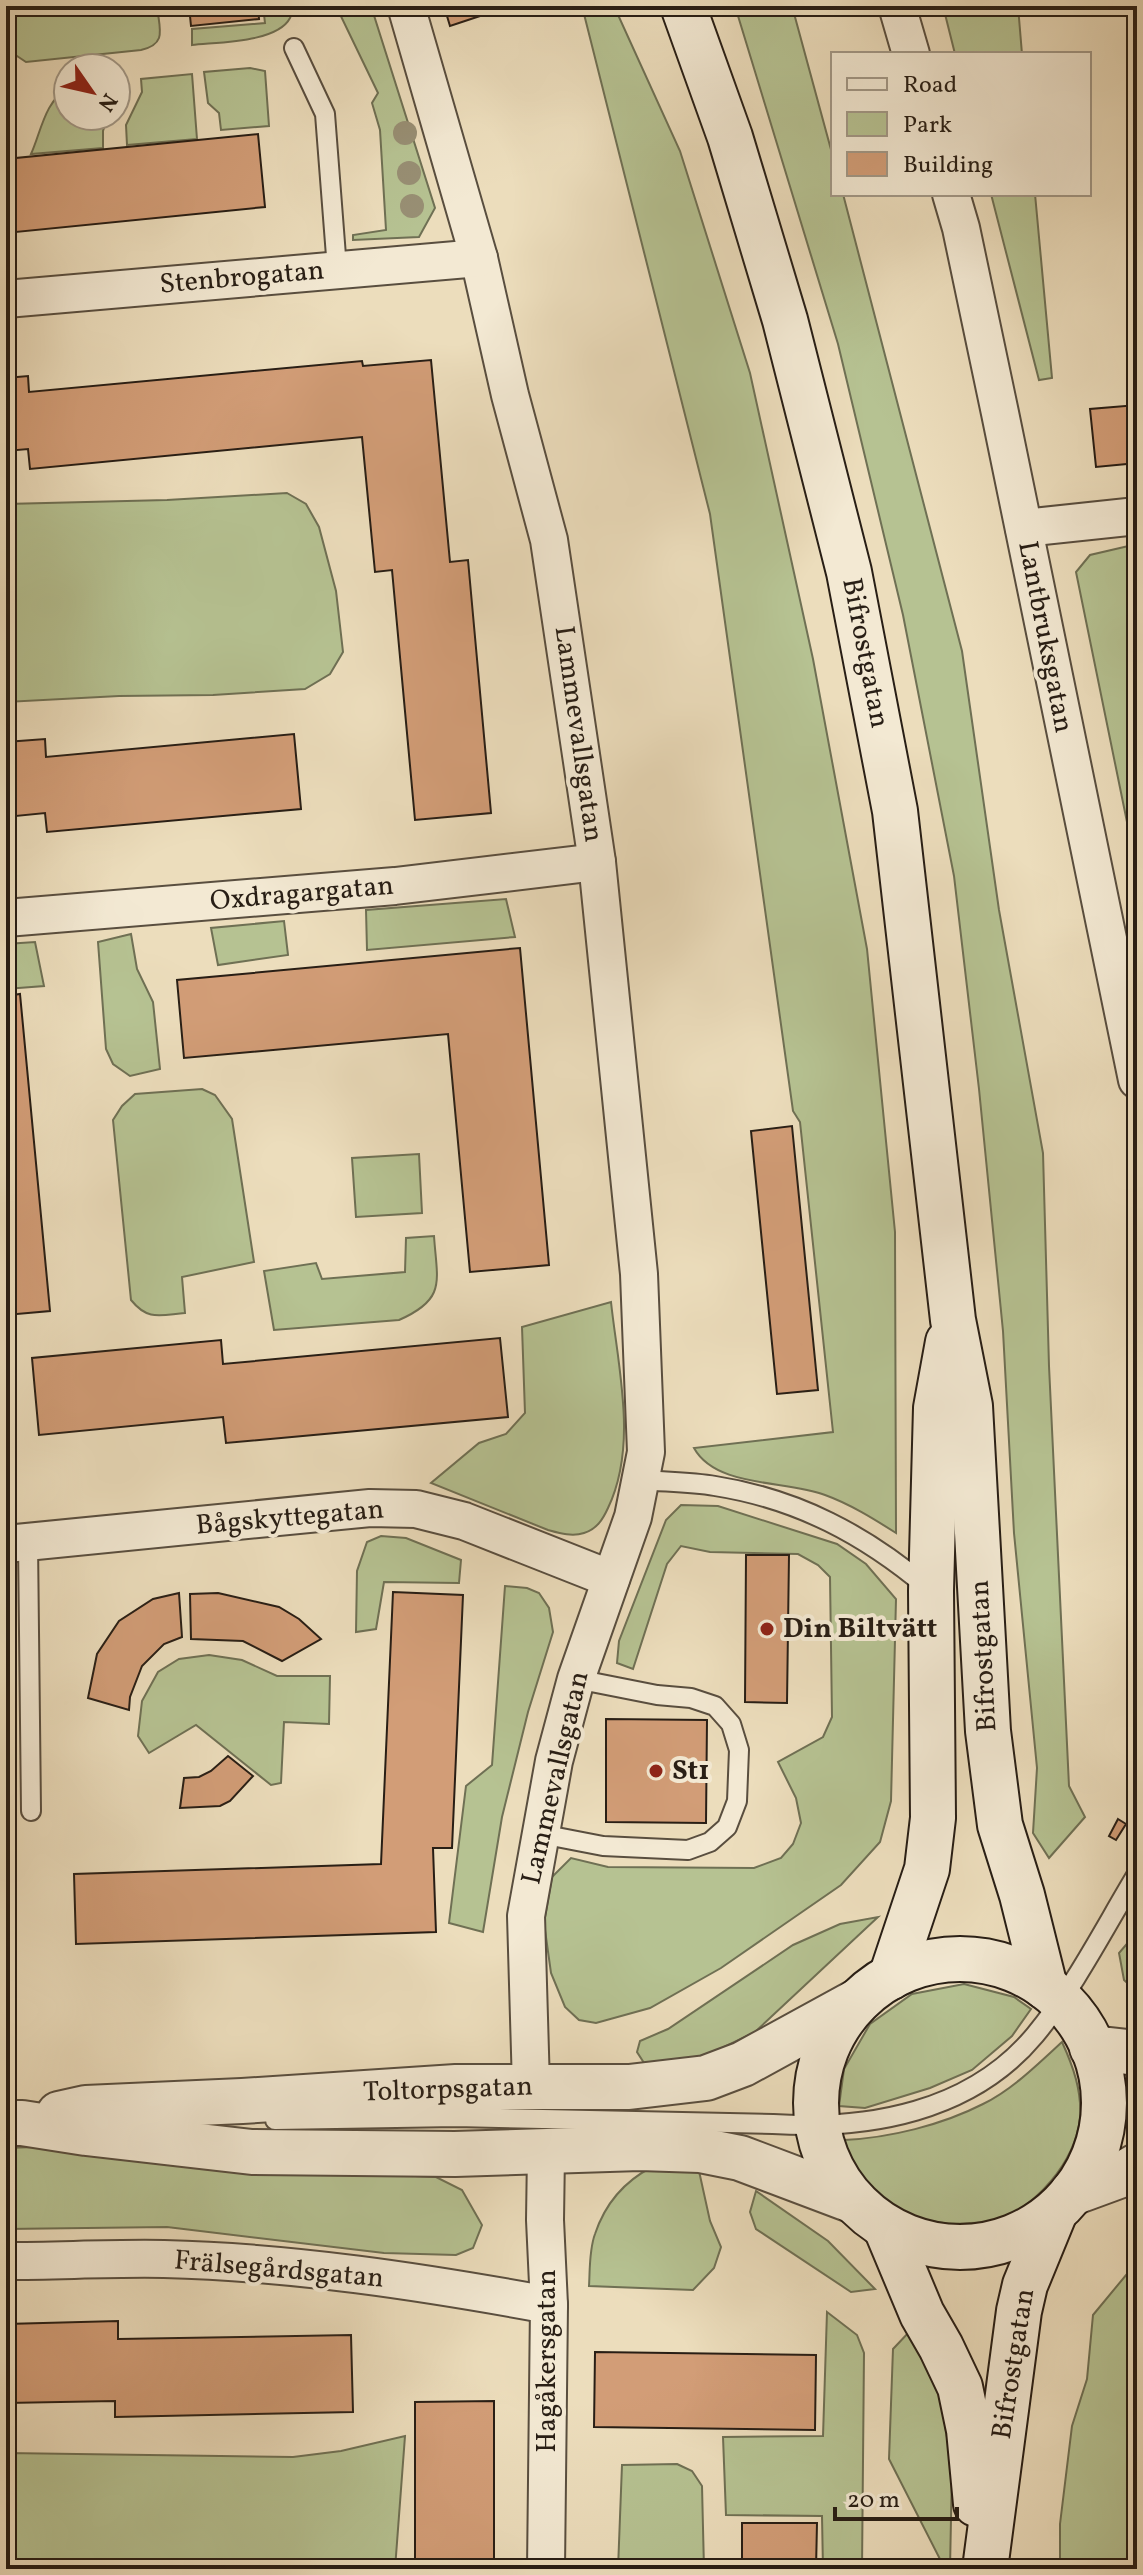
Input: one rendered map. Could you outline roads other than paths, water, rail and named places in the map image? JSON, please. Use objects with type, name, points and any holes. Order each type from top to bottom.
[{"type":"main road","name":"Bifrostgatan","points":[[683,6],[730,137],[785,320],[849,572],[895,811],[953,1320],[970,1406],[988,1731],[1000,1825],[1052,1993],[1089,2036],[1102,2086],[1102,2124],[1092,2160],[1063,2202],[1025,2285],[983,2569]]},
{"type":"main road","name":"Bifrostgatan","points":[[953,1320],[936,1408],[931,1591],[933,1818],[927,1869],[874,1989],[843,2019],[822,2059],[817,2081],[817,2127],[830,2167],[870,2215],[960,2387],[969,2430],[983,2569]]},
{"type":"main road","name":"Toltorpsgatan","points":[[14,2123],[86,2108],[456,2087],[629,2087],[706,2078],[743,2064],[874,1989],[928,1962],[969,1959],[1009,1968],[1052,1993]]},
{"type":"main road","points":[[1092,2048],[1137,2053]]},
{"type":"main road","points":[[14,2123],[252,2152],[700,2150],[740,2158],[932,2245],[981,2246],[1013,2237],[1063,2202],[1137,2166]]},
{"type":"street","name":"Lammevallsgatan","points":[[406,6],[479,258],[510,395],[549,540],[597,862],[639,1274],[646,1452],[633,1517],[576,1679],[554,1761],[526,1916],[531,2086]]},
{"type":"street","points":[[897,6],[910,52]]},
{"type":"street","name":"Lantbruksgatan","points":[[952,196],[1024,528],[1137,1080]]},
{"type":"street","name":"Stenbrogatan","points":[[6,299],[479,258]]},
{"type":"street","points":[[1024,528],[1137,516]]},
{"type":"street","name":"Oxdragargatan","points":[[6,918],[395,886],[597,862]]},
{"type":"street","name":"Bågskyttegatan","points":[[17,1543],[370,1508],[416,1509],[464,1521],[611,1579]]},
{"type":"street","name":"Hagåkersgatan","points":[[546,2153],[549,2305],[546,2569]]},
{"type":"street","name":"Frälsegårdsgatan","points":[[6,2261],[165,2259],[302,2269],[479,2292],[549,2305]]},
{"type":"lane","points":[[294,48],[325,114],[337,269]]},
{"type":"lane","points":[[642,1480],[716,1486],[771,1500],[828,1520],[891,1557],[931,1591]]},
{"type":"lane","points":[[17,1543],[31,1811]]},
{"type":"lane","points":[[541,1834],[603,1846],[688,1850],[710,1842],[727,1827],[737,1801],[739,1750],[731,1724],[715,1706],[691,1698],[657,1695],[576,1679]]},
{"type":"lane","points":[[254,2120],[456,2117],[817,2127],[910,2113],[944,2103],[977,2087],[1010,2061],[1035,2035],[1052,1993],[1137,1874]]},
{"type":"lane","points":[[14,2123],[223,2120]]},
{"type":"place","name":"Din Biltvätt","points":[[767,1629]]},
{"type":"place","name":"St1","points":[[656,1771]]}]
